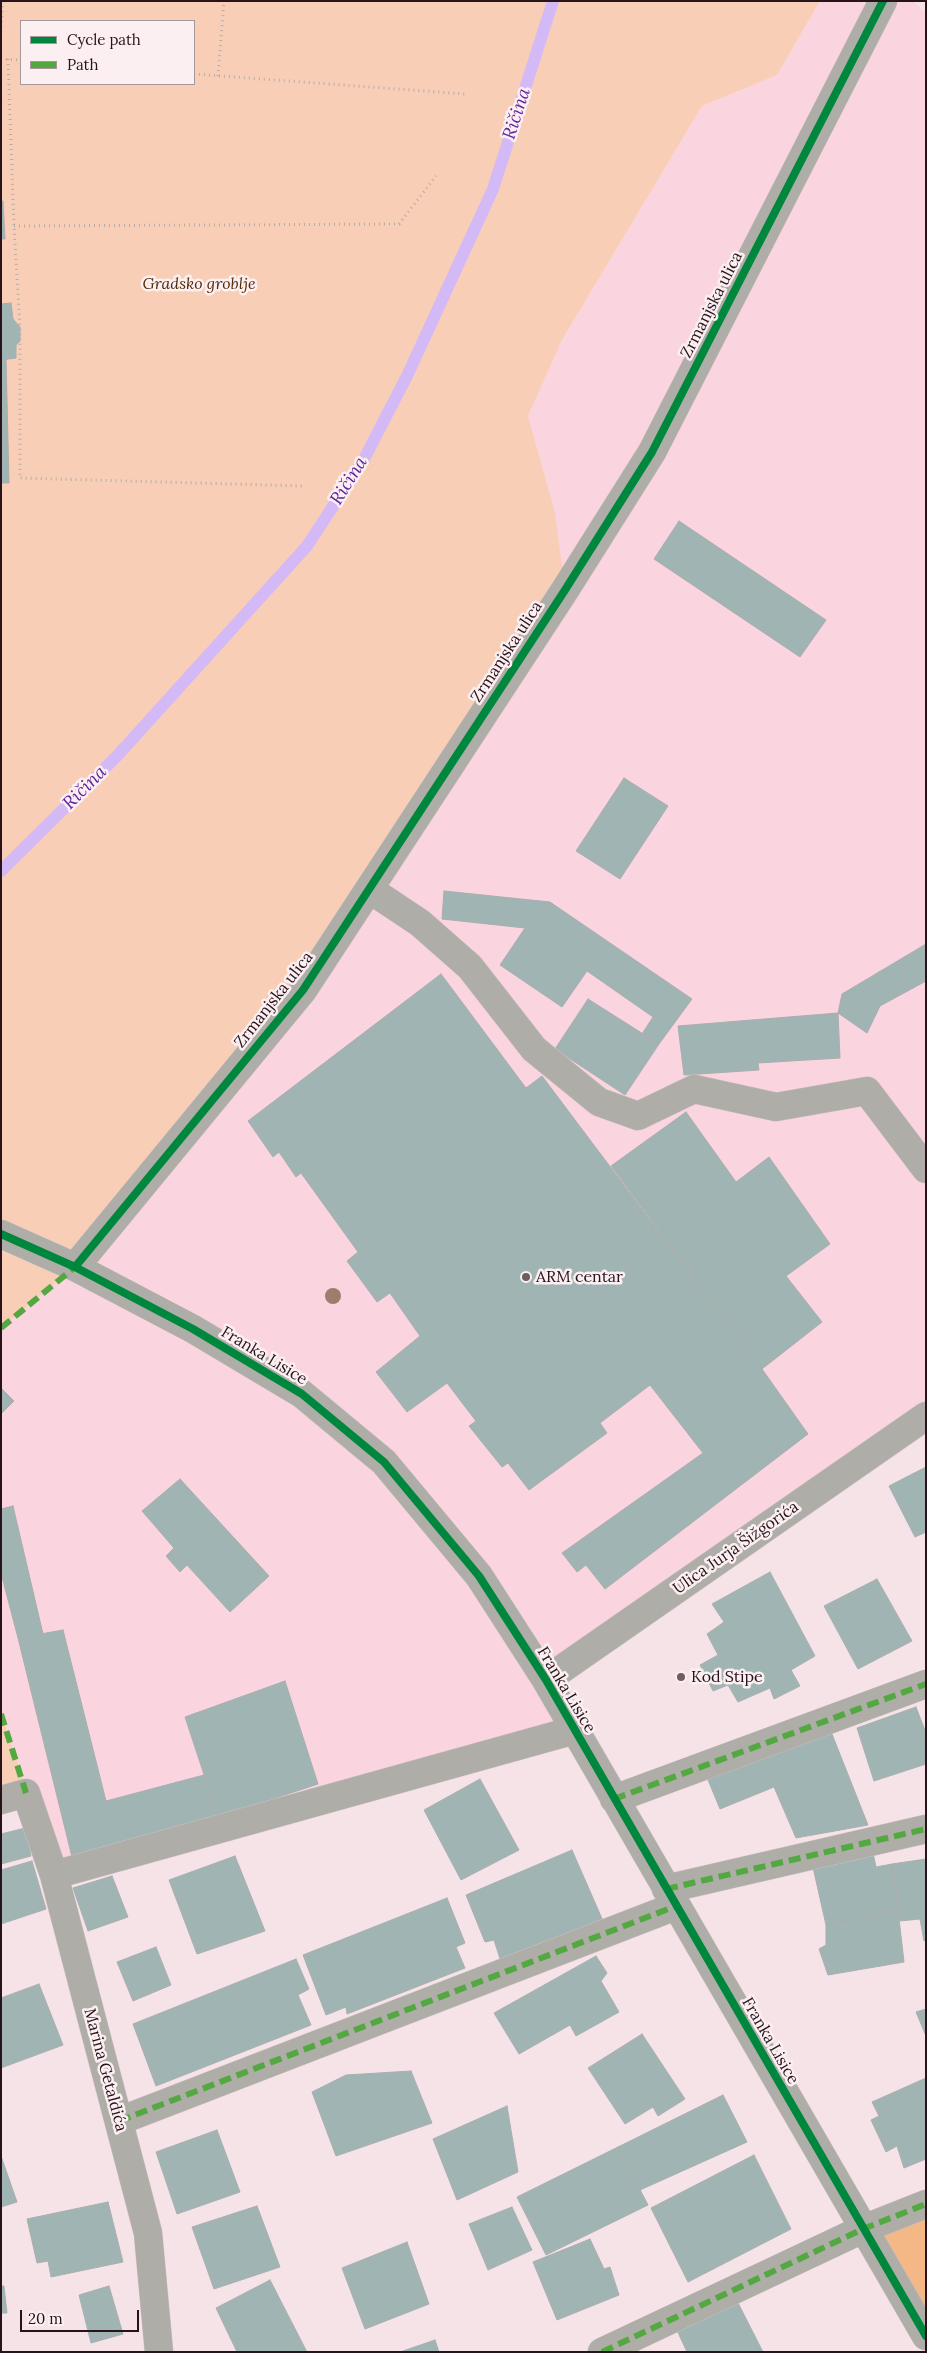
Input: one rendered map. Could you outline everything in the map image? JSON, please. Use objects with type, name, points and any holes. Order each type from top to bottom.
[{"type":"street","name":"Zrmanjska ulica","points":[[75,1267],[303,990],[652,452],[884,1]]},
{"type":"street","points":[[369,889],[420,923],[470,967],[534,1048],[599,1102],[638,1116],[694,1090],[776,1107],[867,1092],[926,1169]]},
{"type":"street","name":"Franka Lisice","points":[[1,1234],[75,1267],[193,1329],[302,1394],[384,1462],[479,1576],[546,1680],[926,2336]]},
{"type":"street","name":"Ulica Jurja Šižgorića","points":[[546,1680],[926,1416]]},
{"type":"street","points":[[614,1800],[926,1684]]},
{"type":"street","points":[[54,1875],[575,1730]]},
{"type":"street","name":"Marina Getaldića","points":[[14,1796],[54,1875],[119,2122],[148,2233],[160,2352]]},
{"type":"street","points":[[119,2122],[671,1897],[926,1829]]},
{"type":"street","points":[[602,2352],[863,2229],[926,2204]]},
{"type":"path","points":[[1,27],[3,1]]},
{"type":"path","points":[[218,76],[224,1]]},
{"type":"path","points":[[1,59],[20,60]]},
{"type":"path","points":[[8,59],[20,327],[20,478],[305,486]]},
{"type":"path","points":[[195,74],[465,94]]},
{"type":"path","points":[[14,226],[399,224],[436,176]]},
{"type":"shaded area","points":[[820,1],[913,1],[926,13],[926,1416],[546,1680],[575,1730],[54,1875],[1,1712],[1,1328],[555,512],[528,416],[562,340],[702,106],[777,75]]},
{"type":"shaded area","points":[[926,2204],[926,2337],[863,2229]]},
{"type":"green space","name":"Gradsko groblje","points":[[1,1],[820,1],[777,75],[702,106],[562,340],[528,416],[555,512],[565,590],[303,990],[75,1267],[1,1328]]},
{"type":"green space","points":[[1,1712],[54,1875],[26,1793],[1,1800]]},
{"type":"building","points":[[1,201],[3,201],[5,239],[1,239]]},
{"type":"building","points":[[11,303],[13,319],[20,327],[20,341],[16,345],[16,358],[1,360],[1,304]]},
{"type":"building","points":[[6,359],[9,483],[1,483],[1,360]]},
{"type":"building","points":[[679,521],[826,620],[800,657],[654,559]]},
{"type":"building","points":[[624,778],[668,806],[620,879],[576,851]]},
{"type":"building","points":[[444,891],[550,902],[692,999],[659,1044],[642,1034],[653,1017],[587,971],[562,1007],[500,965],[525,928],[442,919]]},
{"type":"building","points":[[926,944],[926,981],[880,1006],[867,1033],[838,1013],[842,994]]},
{"type":"building","name":"ARM centar","points":[[441,974],[526,1088],[542,1076],[762,1369],[808,1434],[605,1589],[586,1565],[577,1572],[562,1553],[703,1453],[650,1385],[600,1423],[607,1433],[529,1490],[508,1463],[502,1467],[469,1426],[476,1421],[447,1383],[407,1412],[376,1372],[420,1336],[390,1293],[377,1302],[347,1261],[358,1252],[301,1173],[296,1177],[279,1152],[273,1157],[248,1121]]},
{"type":"building","points":[[588,999],[659,1044],[625,1095],[555,1049]]},
{"type":"building","points":[[838,1013],[840,1058],[758,1063],[759,1070],[684,1075],[678,1026]]},
{"type":"building","points":[[686,1112],[736,1182],[769,1157],[830,1244],[786,1276],[822,1322],[762,1369],[611,1166]]},
{"type":"building","points":[[1,1388],[14,1401],[1,1414]]},
{"type":"building","points":[[926,1467],[926,1532],[915,1537],[889,1486]]},
{"type":"building","points":[[180,1479],[269,1576],[230,1612],[187,1565],[180,1572],[166,1556],[174,1548],[142,1511]]},
{"type":"building","points":[[13,1506],[43,1634],[18,1638],[1,1573],[1,1509]]},
{"type":"building","points":[[770,1572],[815,1656],[791,1670],[800,1686],[774,1699],[770,1688],[738,1702],[728,1685],[713,1691],[700,1665],[718,1655],[707,1634],[724,1622],[712,1604]]},
{"type":"building","points":[[877,1579],[912,1641],[858,1669],[824,1606]]},
{"type":"building","points":[[63,1630],[106,1801],[204,1775],[218,1817],[72,1857],[18,1638]]},
{"type":"building","points":[[285,1681],[318,1784],[218,1817],[185,1717]]},
{"type":"building","points":[[916,1707],[926,1733],[926,1764],[874,1781],[857,1728]]},
{"type":"building","points":[[830,1729],[868,1825],[796,1838],[774,1787],[720,1809],[706,1775]]},
{"type":"building","points":[[480,1779],[519,1850],[461,1880],[424,1810]]},
{"type":"building","points":[[25,1828],[31,1856],[1,1864],[1,1834]]},
{"type":"building","points":[[872,1848],[876,1867],[892,1864],[898,1910],[826,1925],[812,1863]]},
{"type":"building","points":[[572,1850],[603,1921],[501,1962],[494,1940],[485,1942],[466,1895]]},
{"type":"building","points":[[235,1856],[265,1931],[197,1954],[169,1880]]},
{"type":"building","points":[[926,1859],[926,1940],[924,1941],[920,1919],[900,1921],[892,1864]]},
{"type":"building","points":[[32,1861],[46,1909],[1,1924],[1,1870]]},
{"type":"building","points":[[112,1876],[128,1917],[88,1931],[73,1888]]},
{"type":"building","points":[[447,1898],[465,1943],[456,1947],[465,1968],[347,2014],[346,2007],[326,2015],[303,1955]]},
{"type":"building","points":[[898,1910],[904,1962],[828,1975],[819,1949],[826,1945],[826,1925]]},
{"type":"building","points":[[156,1947],[171,1985],[133,2001],[117,1962]]},
{"type":"building","points":[[596,1956],[607,1973],[601,1981],[619,2012],[576,2036],[570,2025],[519,2054],[494,2013]]},
{"type":"building","points":[[296,1959],[309,1989],[298,1995],[311,2025],[156,2086],[133,2024]]},
{"type":"building","points":[[39,1984],[63,2045],[1,2068],[1,1998]]},
{"type":"building","points":[[926,2009],[926,2036],[916,2012]]},
{"type":"building","points":[[642,2034],[685,2099],[658,2116],[653,2107],[625,2124],[588,2068]]},
{"type":"building","points":[[411,2071],[432,2123],[336,2156],[312,2092],[346,2075]]},
{"type":"building","points":[[926,2078],[926,2159],[904,2168],[897,2146],[886,2152],[871,2120],[879,2116],[872,2102]]},
{"type":"building","points":[[723,2095],[747,2142],[640,2190],[618,2147]]},
{"type":"building","points":[[507,2106],[518,2172],[457,2200],[433,2139]]},
{"type":"building","points":[[217,2130],[240,2192],[177,2214],[156,2152]]},
{"type":"building","points":[[618,2147],[648,2205],[546,2255],[517,2197]]},
{"type":"building","points":[[754,2155],[791,2229],[688,2282],[651,2208]]},
{"type":"building","points":[[1,2156],[17,2202],[1,2207]]},
{"type":"building","points":[[108,2202],[123,2262],[51,2277],[48,2261],[37,2263],[27,2219]]},
{"type":"building","points":[[257,2206],[280,2267],[214,2289],[192,2227]]},
{"type":"building","points":[[512,2207],[532,2250],[488,2270],[469,2224]]},
{"type":"building","points":[[590,2239],[604,2269],[610,2267],[619,2295],[557,2320],[533,2262]]},
{"type":"building","points":[[407,2242],[429,2304],[365,2329],[342,2268]]},
{"type":"building","points":[[270,2280],[307,2352],[237,2352],[216,2308]]},
{"type":"building","points":[[1,2286],[4,2286],[7,2313],[1,2313]]},
{"type":"building","points":[[109,2286],[123,2334],[91,2343],[79,2295]]},
{"type":"building","points":[[734,2295],[763,2352],[687,2352],[675,2326]]},
{"type":"building","points":[[435,2340],[439,2352],[400,2352]]},
{"type":"waterway","name":"Ričina","points":[[1,871],[117,756],[307,546],[364,459],[407,376],[493,189],[553,1]]},
{"type":"marked path","points":[[1,1328],[75,1267]]},
{"type":"marked path","points":[[614,1799],[926,1684]]},
{"type":"marked path","points":[[1,1714],[26,1793]]},
{"type":"marked path","points":[[666,1889],[926,1829]]},
{"type":"marked path","points":[[119,2121],[676,1906]]},
{"type":"marked path","points":[[602,2352],[863,2229],[926,2204]]},
{"type":"cycle path","points":[[75,1267],[303,990],[565,590],[652,452],[883,1]]},
{"type":"cycle path","points":[[1,1234],[75,1267],[193,1329],[302,1394],[384,1462],[479,1576],[546,1680],[926,2336]]},
{"type":"place","name":"ARM centar","points":[[526,1277]]},
{"type":"place","name":"Kod Stipe","points":[[681,1677]]}]
